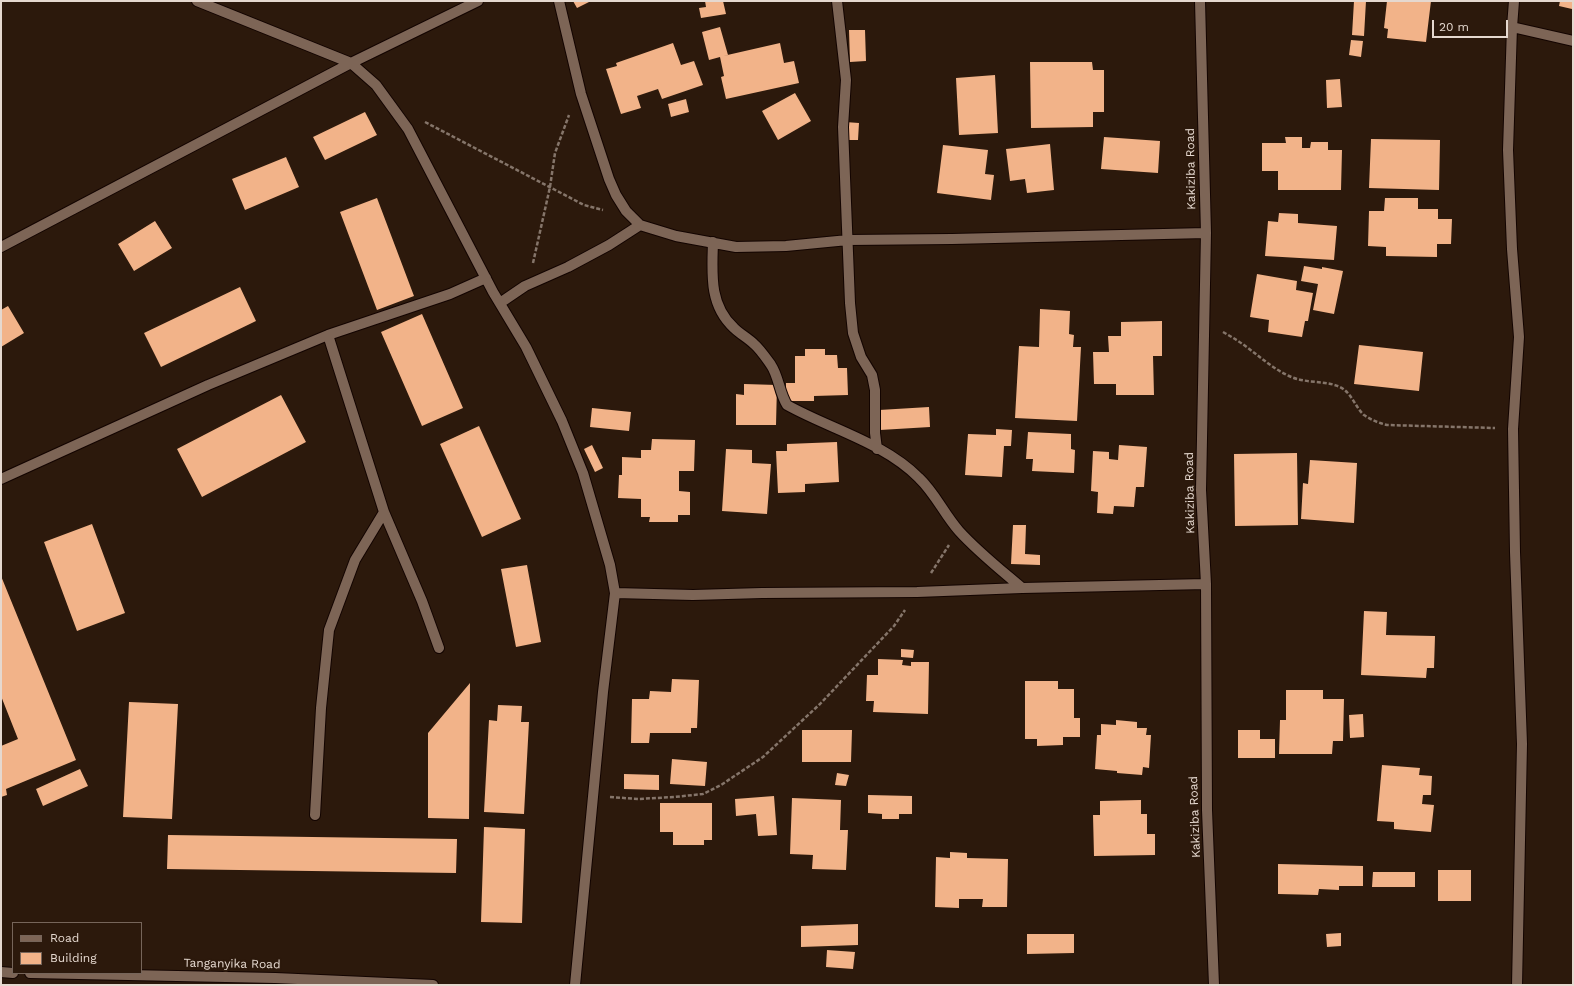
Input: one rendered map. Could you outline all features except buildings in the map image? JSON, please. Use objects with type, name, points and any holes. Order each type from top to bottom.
[{"type":"street","points":[[196,1],[351,63],[376,85],[408,128],[486,278],[529,354],[562,421],[583,473],[610,565],[615,593],[593,796],[575,985]]},
{"type":"street","points":[[1,247],[351,63],[478,1]]},
{"type":"street","points":[[559,1],[581,94],[609,179],[616,196],[626,211],[640,225],[676,236],[743,246],[786,246],[848,240],[952,240],[1206,233]]},
{"type":"street","points":[[837,1],[846,80],[843,127],[850,303],[853,333],[862,357],[872,376],[875,390],[877,449]]},
{"type":"street","name":"Kakiziba Road","points":[[1200,1],[1206,233],[1201,490],[1206,584],[1207,810],[1214,985]]},
{"type":"street","points":[[1514,1],[1508,150],[1512,249],[1518,338],[1513,428],[1515,560],[1522,744],[1517,985]]},
{"type":"street","points":[[1512,27],[1573,41]]},
{"type":"street","points":[[500,303],[525,286],[568,267],[602,249],[640,225]]},
{"type":"street","points":[[713,242],[712,287],[718,307],[734,328],[755,344],[772,366],[782,397],[787,405],[895,459],[919,478],[940,503],[959,530],[1022,588]]},
{"type":"street","points":[[1,479],[208,385],[328,335],[450,294],[486,278]]},
{"type":"street","points":[[328,335],[384,512],[422,601],[439,648]]},
{"type":"street","points":[[315,815],[321,708],[329,630],[355,560],[384,512]]},
{"type":"street","points":[[615,593],[693,595],[917,592],[1206,584]]},
{"type":"street","points":[[1,972],[12,973]]},
{"type":"street","name":"Tanganyika Road","points":[[57,974],[276,982],[433,985]]},
{"type":"path","points":[[525,286],[535,257],[542,218],[550,187],[555,153],[568,117],[581,94]]},
{"type":"path","points":[[395,110],[434,126],[584,204],[606,210],[626,211]]},
{"type":"path","points":[[1205,321],[1242,344],[1272,367],[1290,376],[1307,382],[1328,384],[1341,388],[1349,394],[1364,415],[1380,423],[1387,425],[1513,428]]},
{"type":"path","points":[[593,796],[638,799],[674,798],[703,794],[721,785],[763,757],[820,704],[894,626],[959,530]]}]
